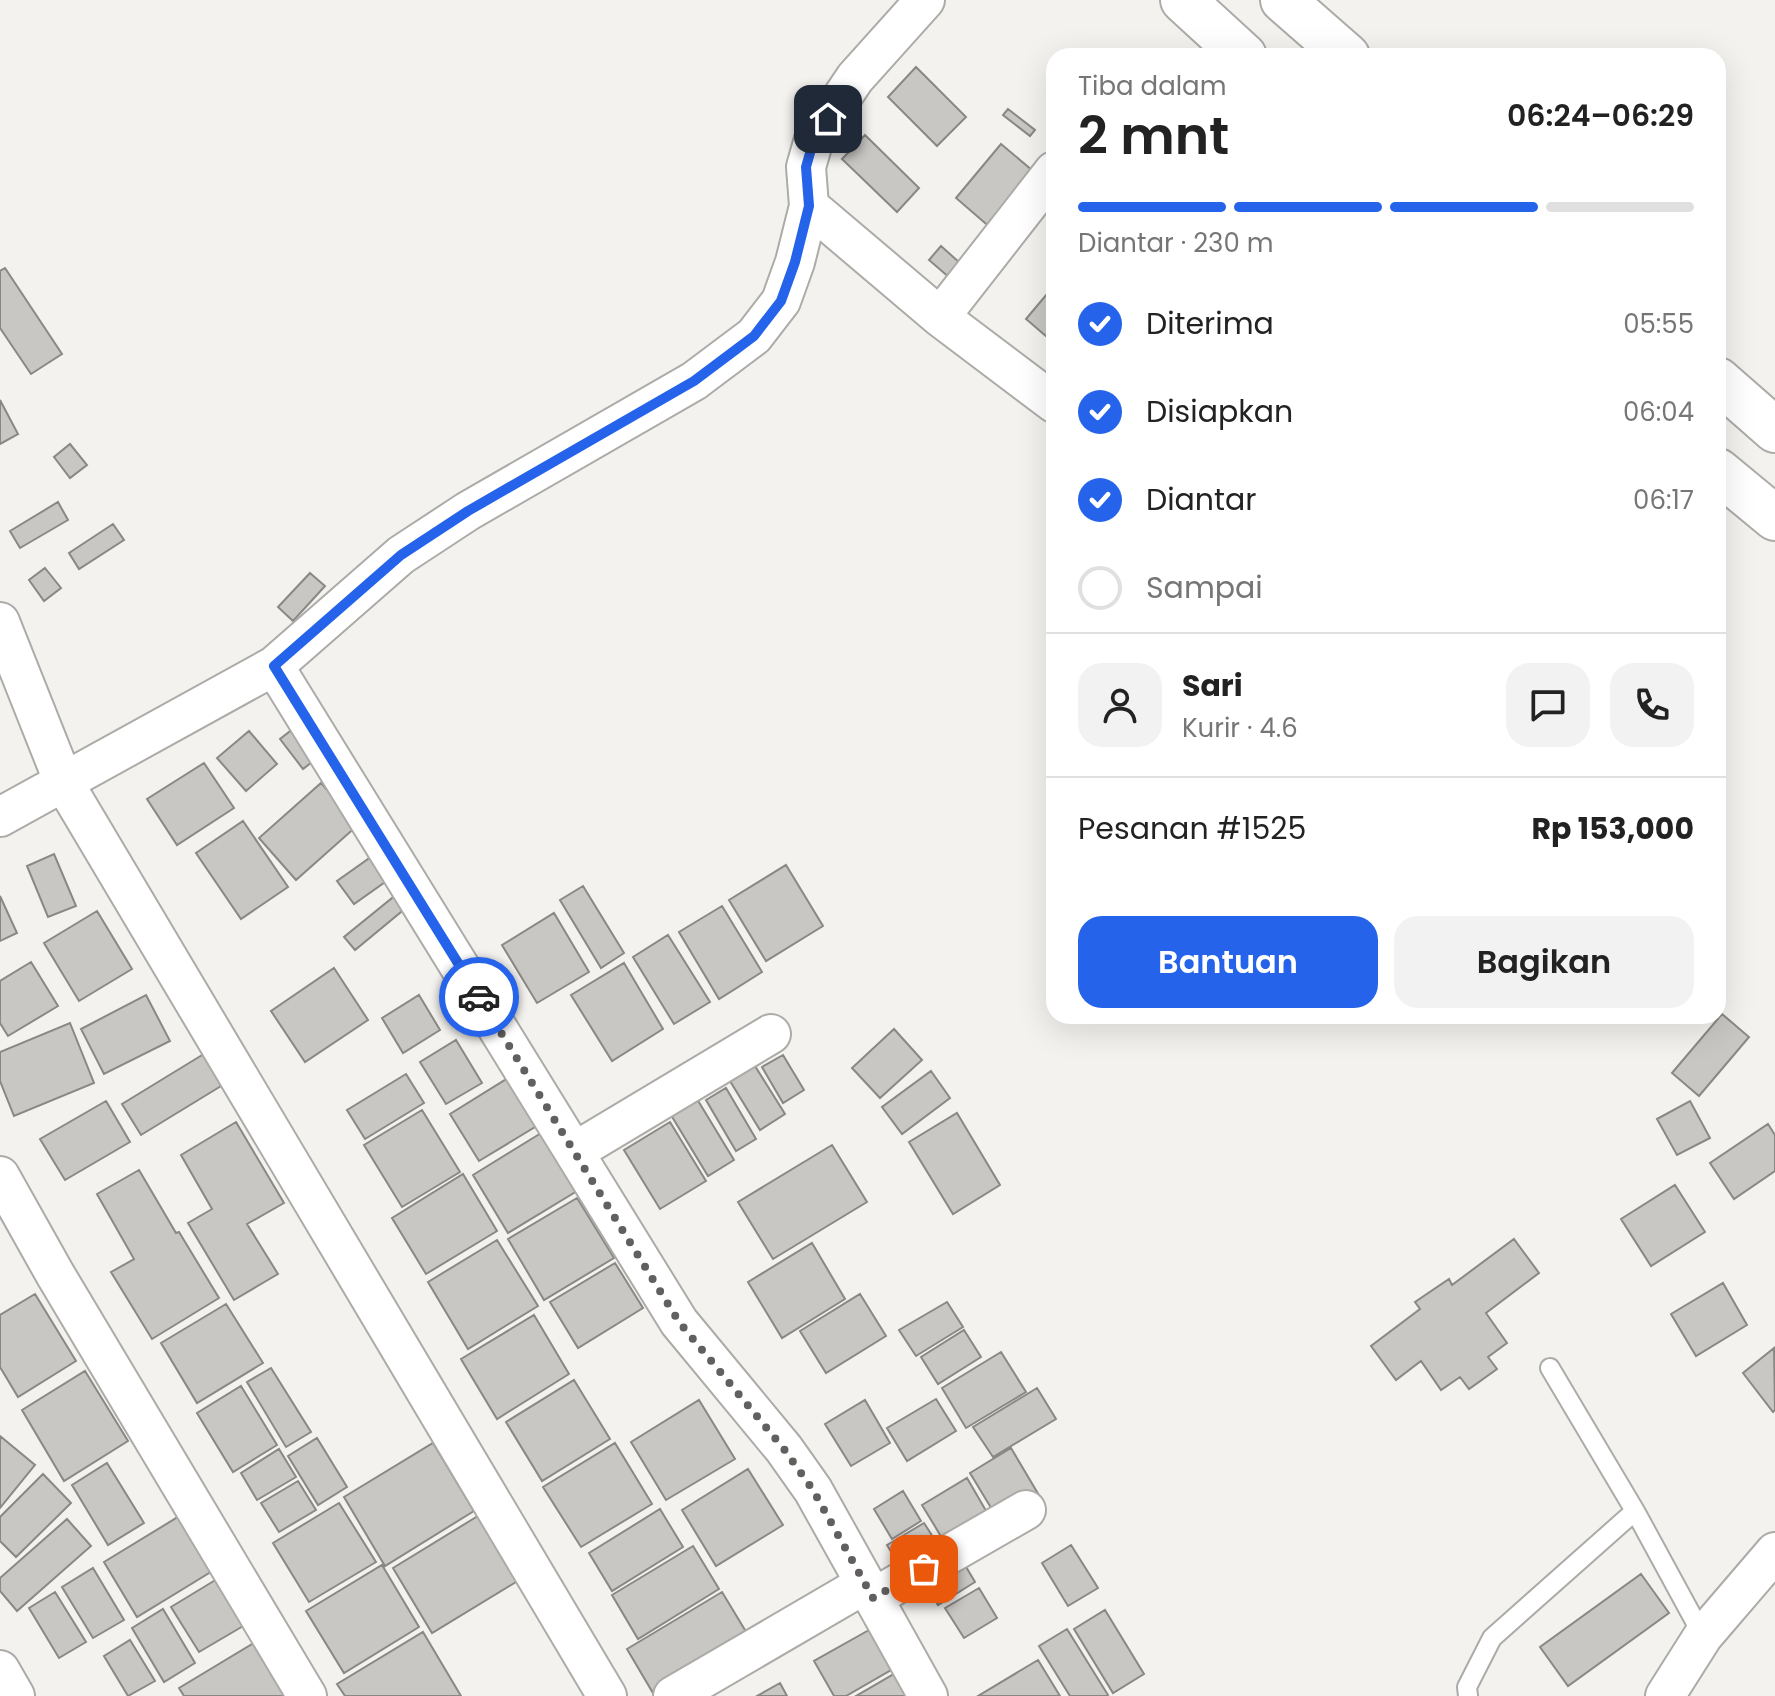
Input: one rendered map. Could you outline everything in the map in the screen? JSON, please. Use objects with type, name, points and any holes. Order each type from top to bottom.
[{"type":"highway","points":[[1183,0],[1235,48]]},
{"type":"highway","points":[[1283,0],[1338,48]]},
{"type":"highway","points":[[1726,387],[1775,430]]},
{"type":"highway","points":[[1726,478],[1775,518]]},
{"type":"street","points":[[0,817],[274,666],[401,555],[468,511],[694,381],[754,336],[781,301],[795,262],[809,206],[806,167],[814,139],[855,78],[925,0]]},
{"type":"street","points":[[940,317],[1046,181]]},
{"type":"street","points":[[809,206],[940,317],[1046,397]]},
{"type":"street","points":[[0,622],[64,783],[607,1696]]},
{"type":"street","points":[[274,666],[679,1322],[784,1449],[813,1490],[928,1696]]},
{"type":"street","points":[[574,1152],[771,1034]]},
{"type":"street","points":[[0,1176],[55,1274],[307,1696]]},
{"type":"street","points":[[673,1696],[1026,1510]]},
{"type":"street","points":[[1665,1696],[1703,1636],[1775,1552]]},
{"type":"street","points":[[0,1670],[15,1696]]},
{"type":"lane","points":[[1550,1368],[1635,1511],[1703,1636]]},
{"type":"lane","points":[[1468,1696],[1467,1687],[1492,1638],[1635,1511]]},
{"type":"building","points":[[916,67],[966,117],[937,146],[888,97]]},
{"type":"building","points":[[1008,109],[1035,130],[1030,136],[1003,115]]},
{"type":"building","points":[[865,135],[919,188],[897,212],[842,159]]},
{"type":"building","points":[[1001,144],[1045,181],[999,235],[956,198]]},
{"type":"building","points":[[941,246],[970,272],[958,285],[929,260]]},
{"type":"building","points":[[5,268],[62,354],[31,374],[0,328],[0,271]]},
{"type":"building","points":[[1046,295],[1046,336],[1026,319]]},
{"type":"building","points":[[0,400],[18,434],[0,444]]},
{"type":"building","points":[[70,444],[87,465],[70,478],[54,457]]},
{"type":"building","points":[[58,502],[68,520],[20,548],[10,531]]},
{"type":"building","points":[[113,524],[124,540],[79,569],[69,553]]},
{"type":"building","points":[[45,568],[61,588],[44,601],[29,580]]},
{"type":"building","points":[[310,573],[325,586],[293,621],[278,607]]},
{"type":"building","points":[[298,725],[321,755],[303,769],[280,739]]},
{"type":"building","points":[[249,731],[277,764],[246,791],[217,758]]},
{"type":"building","points":[[204,763],[234,808],[177,845],[147,799]]},
{"type":"building","points":[[321,783],[358,825],[296,880],[259,838]]},
{"type":"building","points":[[243,821],[288,887],[241,919],[196,853]]},
{"type":"building","points":[[378,852],[395,875],[354,904],[337,881]]},
{"type":"building","points":[[54,854],[76,906],[48,917],[27,866]]},
{"type":"building","points":[[786,865],[823,926],[766,961],[729,900]]},
{"type":"building","points":[[583,886],[624,953],[601,968],[560,900]]},
{"type":"building","points":[[397,894],[407,907],[355,950],[344,937]]},
{"type":"building","points":[[0,896],[17,933],[0,941]]},
{"type":"building","points":[[722,906],[762,972],[719,999],[679,932]]},
{"type":"building","points":[[97,911],[132,969],[79,1001],[44,943]]},
{"type":"building","points":[[554,913],[589,972],[537,1003],[502,945]]},
{"type":"building","points":[[668,935],[710,1002],[674,1024],[633,957]]},
{"type":"building","points":[[31,962],[58,1006],[8,1036],[0,1023],[0,981]]},
{"type":"building","points":[[624,963],[663,1029],[612,1061],[571,995]]},
{"type":"building","points":[[334,968],[368,1020],[305,1062],[271,1011]]},
{"type":"building","points":[[146,995],[170,1041],[104,1074],[81,1029]]},
{"type":"building","points":[[419,995],[440,1030],[403,1053],[382,1018]]},
{"type":"building","points":[[1726,1017],[1749,1037],[1699,1096],[1672,1073],[1714,1024],[1726,1024]]},
{"type":"building","points":[[70,1023],[94,1083],[14,1116],[0,1081],[0,1052]]},
{"type":"building","points":[[894,1029],[922,1060],[880,1098],[852,1068]]},
{"type":"building","points":[[456,1040],[482,1083],[446,1104],[420,1062]]},
{"type":"building","points":[[207,1052],[226,1083],[141,1135],[122,1104]]},
{"type":"building","points":[[783,1055],[804,1090],[783,1103],[762,1067]]},
{"type":"building","points":[[755,1066],[785,1114],[760,1130],[730,1081]]},
{"type":"building","points":[[931,1071],[950,1098],[902,1134],[882,1107]]},
{"type":"building","points":[[516,1073],[545,1121],[479,1161],[450,1114]]},
{"type":"building","points":[[406,1074],[424,1103],[365,1139],[347,1110]]},
{"type":"building","points":[[726,1088],[756,1139],[736,1151],[706,1100]]},
{"type":"building","points":[[697,1099],[734,1160],[708,1176],[671,1115]]},
{"type":"building","points":[[106,1101],[130,1142],[65,1180],[40,1139]]},
{"type":"building","points":[[1690,1101],[1710,1138],[1677,1155],[1657,1119]]},
{"type":"building","points":[[422,1110],[460,1172],[402,1207],[364,1145]]},
{"type":"building","points":[[957,1113],[1000,1185],[953,1214],[909,1142]]},
{"type":"building","points":[[236,1122],[284,1203],[247,1224],[278,1274],[234,1300],[188,1223],[212,1209],[181,1155]]},
{"type":"building","points":[[670,1122],[706,1181],[660,1209],[624,1150]]},
{"type":"building","points":[[1768,1124],[1775,1135],[1775,1171],[1734,1199],[1710,1163]]},
{"type":"building","points":[[546,1130],[582,1188],[508,1233],[473,1175]]},
{"type":"building","points":[[832,1145],[867,1202],[773,1259],[738,1202]]},
{"type":"building","points":[[139,1170],[219,1298],[152,1339],[111,1272],[134,1259],[97,1194]]},
{"type":"building","points":[[463,1174],[497,1231],[426,1274],[392,1218]]},
{"type":"building","points":[[1675,1185],[1705,1232],[1651,1266],[1621,1219]]},
{"type":"building","points":[[577,1198],[614,1258],[544,1300],[508,1239]]},
{"type":"building","points":[[1514,1239],[1539,1273],[1486,1313],[1507,1343],[1488,1357],[1497,1369],[1469,1389],[1460,1377],[1441,1390],[1421,1361],[1396,1380],[1371,1346],[1420,1309],[1415,1302],[1449,1279],[1452,1285]]},
{"type":"building","points":[[497,1240],[538,1306],[468,1349],[428,1282]]},
{"type":"building","points":[[812,1243],[845,1299],[782,1338],[748,1282]]},
{"type":"building","points":[[615,1263],[643,1308],[578,1348],[550,1302]]},
{"type":"building","points":[[1723,1283],[1747,1325],[1696,1356],[1671,1314]]},
{"type":"building","points":[[35,1294],[76,1361],[18,1397],[0,1367],[0,1315]]},
{"type":"building","points":[[860,1294],[886,1336],[826,1373],[800,1331]]},
{"type":"building","points":[[947,1302],[963,1327],[916,1356],[899,1330]]},
{"type":"building","points":[[226,1304],[263,1363],[197,1403],[161,1343]]},
{"type":"building","points":[[534,1315],[569,1374],[497,1419],[461,1359]]},
{"type":"building","points":[[964,1330],[981,1357],[938,1384],[921,1357]]},
{"type":"building","points":[[1774,1348],[1775,1410],[1773,1412],[1743,1373]]},
{"type":"building","points":[[1001,1352],[1026,1392],[966,1428],[942,1388]]},
{"type":"building","points":[[271,1368],[311,1432],[286,1447],[247,1382]]},
{"type":"building","points":[[85,1371],[128,1441],[64,1481],[22,1410]]},
{"type":"building","points":[[574,1380],[610,1439],[542,1481],[506,1422]]},
{"type":"building","points":[[241,1386],[277,1445],[233,1472],[197,1413]]},
{"type":"building","points":[[1037,1388],[1056,1419],[993,1457],[973,1427]]},
{"type":"building","points":[[936,1399],[956,1431],[907,1461],[887,1428]]},
{"type":"building","points":[[699,1400],[735,1459],[666,1500],[631,1442]]},
{"type":"building","points":[[865,1400],[890,1443],[851,1466],[825,1424]]},
{"type":"building","points":[[0,1436],[35,1465],[0,1508]]},
{"type":"building","points":[[317,1438],[347,1487],[318,1505],[288,1456]]},
{"type":"building","points":[[433,1443],[474,1511],[385,1566],[344,1497]]},
{"type":"building","points":[[615,1443],[652,1504],[581,1547],[543,1487]]},
{"type":"building","points":[[1011,1448],[1040,1497],[999,1521],[970,1473]]},
{"type":"building","points":[[279,1449],[296,1477],[257,1500],[241,1473]]},
{"type":"building","points":[[107,1463],[144,1523],[108,1545],[72,1485]]},
{"type":"building","points":[[748,1469],[783,1525],[716,1566],[682,1510]]},
{"type":"building","points":[[43,1474],[71,1503],[16,1557],[0,1541],[0,1517]]},
{"type":"building","points":[[967,1478],[989,1516],[945,1543],[922,1505]]},
{"type":"building","points":[[298,1481],[316,1510],[279,1532],[261,1503]]},
{"type":"building","points":[[903,1491],[921,1521],[892,1539],[874,1509]]},
{"type":"building","points":[[339,1503],[376,1562],[309,1602],[273,1543]]},
{"type":"building","points":[[660,1509],[683,1547],[612,1591],[589,1553]]},
{"type":"building","points":[[486,1511],[526,1576],[432,1633],[393,1568]]},
{"type":"building","points":[[186,1512],[219,1567],[137,1617],[104,1562]]},
{"type":"building","points":[[67,1519],[91,1546],[17,1611],[0,1591],[0,1578]]},
{"type":"building","points":[[924,1523],[940,1548],[903,1571],[887,1545]]},
{"type":"building","points":[[1071,1545],[1098,1588],[1068,1606],[1042,1563]]},
{"type":"building","points":[[693,1546],[719,1589],[638,1639],[612,1595]]},
{"type":"building","points":[[959,1555],[975,1582],[938,1605],[922,1578]]},
{"type":"building","points":[[382,1565],[419,1627],[344,1673],[306,1611]]},
{"type":"building","points":[[93,1568],[124,1620],[93,1638],[62,1587]]},
{"type":"building","points":[[1641,1574],[1669,1613],[1568,1686],[1540,1647]]},
{"type":"building","points":[[222,1576],[250,1622],[199,1652],[171,1607]]},
{"type":"building","points":[[979,1588],[997,1618],[964,1638],[945,1608]]},
{"type":"building","points":[[55,1592],[86,1642],[59,1658],[29,1608]]},
{"type":"building","points":[[722,1592],[748,1635],[653,1693],[627,1649]]},
{"type":"building","points":[[163,1609],[195,1663],[164,1682],[132,1628]]},
{"type":"building","points":[[1105,1610],[1144,1674],[1113,1693],[1074,1629]]},
{"type":"building","points":[[1067,1629],[1108,1695],[1070,1696],[1039,1646]]},
{"type":"building","points":[[869,1630],[891,1670],[846,1696],[834,1696],[814,1661]]},
{"type":"building","points":[[423,1632],[461,1696],[345,1696],[337,1684]]},
{"type":"building","points":[[262,1638],[298,1696],[184,1696],[179,1688]]},
{"type":"building","points":[[130,1640],[155,1681],[128,1696],[104,1656]]},
{"type":"building","points":[[1038,1660],[1060,1696],[978,1696]]},
{"type":"building","points":[[894,1674],[906,1696],[856,1696]]},
{"type":"building","points":[[780,1683],[787,1696],[757,1696]]},
{"type":"way so far","points":[[479,997],[679,1322],[784,1449],[813,1490],[873,1598],[924,1569]]},
{"type":"route","points":[[479,997],[274,666],[401,555],[468,511],[694,381],[754,336],[781,301],[795,262],[809,206],[806,167],[814,139],[828,119]]}]
